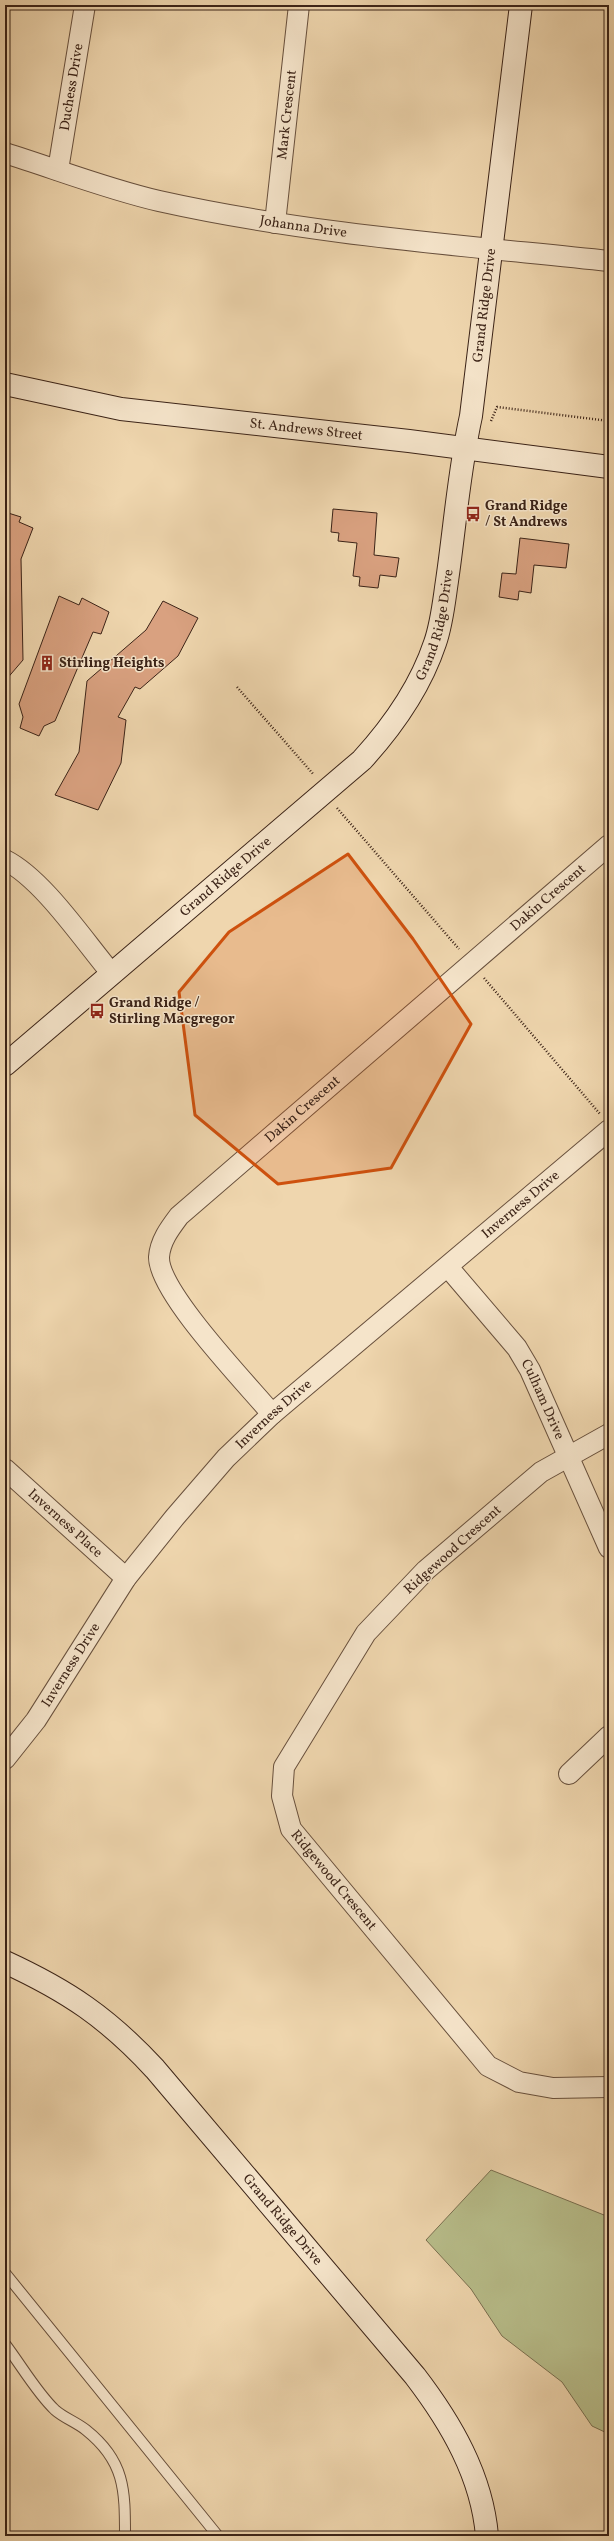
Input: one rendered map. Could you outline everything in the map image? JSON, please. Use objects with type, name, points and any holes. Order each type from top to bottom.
[{"type":"street","name":"Duchess Drive","points":[[58,170],[85,5]]},
{"type":"street","name":"Mark Crescent","points":[[275,223],[299,5]]},
{"type":"street","name":"Grand Ridge Drive","points":[[5,1065],[350,771],[382,738],[403,710],[435,643],[445,594],[464,449],[471,416],[521,5]]},
{"type":"street","name":"Johanna Drive","points":[[5,153],[157,200],[275,223],[492,249],[609,261]]},
{"type":"street","name":"St. Andrews Street","points":[[5,384],[121,409],[409,440],[464,449],[609,467]]},
{"type":"street","name":"Dakin Crescent","points":[[272,1414],[181,1306],[165,1282],[159,1257],[166,1234],[179,1216],[609,844]]},
{"type":"street","points":[[5,860],[14,864],[41,889],[112,974]]},
{"type":"street","name":"Inverness Drive","points":[[5,1759],[36,1720],[126,1578],[221,1464],[272,1414],[448,1267],[607,1124]]},
{"type":"street","name":"Culham Drive","points":[[448,1267],[517,1348],[530,1370],[570,1455],[609,1548]]},
{"type":"street","name":"Ridgewood Crescent","points":[[609,1434],[541,1472],[426,1570],[366,1633],[284,1767],[282,1796],[291,1829],[488,2066],[519,2082],[553,2088],[609,2087]]},
{"type":"street","name":"Inverness Place","points":[[5,1469],[126,1578]]},
{"type":"street","points":[[569,1774],[609,1736]]},
{"type":"street","name":"Grand Ridge Drive","points":[[5,1962],[54,1985],[91,2009],[125,2037],[415,2376],[440,2409],[461,2446],[477,2486],[487,2536]]},
{"type":"lane","points":[[5,2273],[218,2536]]},
{"type":"lane","points":[[5,2344],[55,2410],[85,2430],[103,2446],[118,2468],[125,2492],[125,2536]]},
{"type":"path","points":[[489,427],[497,407],[609,421]]},
{"type":"path","points":[[237,687],[318,779]]},
{"type":"path","points":[[334,804],[463,954]]},
{"type":"path","points":[[481,974],[607,1124]]},
{"type":"highlighted area","points":[[348,854],[413,939],[471,1024],[391,1168],[278,1184],[195,1115],[179,992],[229,932]]},
{"type":"green space","points":[[491,2170],[609,2217],[609,2434],[592,2426],[562,2382],[502,2336],[471,2289],[426,2240]]},
{"type":"building","points":[[333,509],[377,513],[374,555],[399,558],[396,577],[380,575],[378,588],[359,586],[360,577],[353,576],[357,543],[338,541],[339,533],[331,532]]},
{"type":"building","points":[[5,512],[21,517],[19,522],[33,528],[21,559],[23,660],[5,681]]},
{"type":"building","points":[[520,538],[569,544],[566,568],[534,565],[531,593],[519,591],[518,600],[499,597],[502,573],[516,574]]},
{"type":"building","points":[[59,596],[79,605],[82,598],[109,612],[101,634],[93,632],[55,721],[44,726],[39,736],[20,728],[23,717],[19,704]]},
{"type":"building","points":[[163,601],[198,618],[178,656],[140,689],[135,687],[118,717],[126,720],[121,763],[98,810],[55,795],[79,752],[87,681],[146,630]]},
{"type":"place","name":"Grand Ridge / St Andrews","points":[[473,514]]},
{"type":"place","name":"Stirling Heights","points":[[47,663]]},
{"type":"place","name":"Grand Ridge / Stirling Macgregor","points":[[97,1011]]}]
